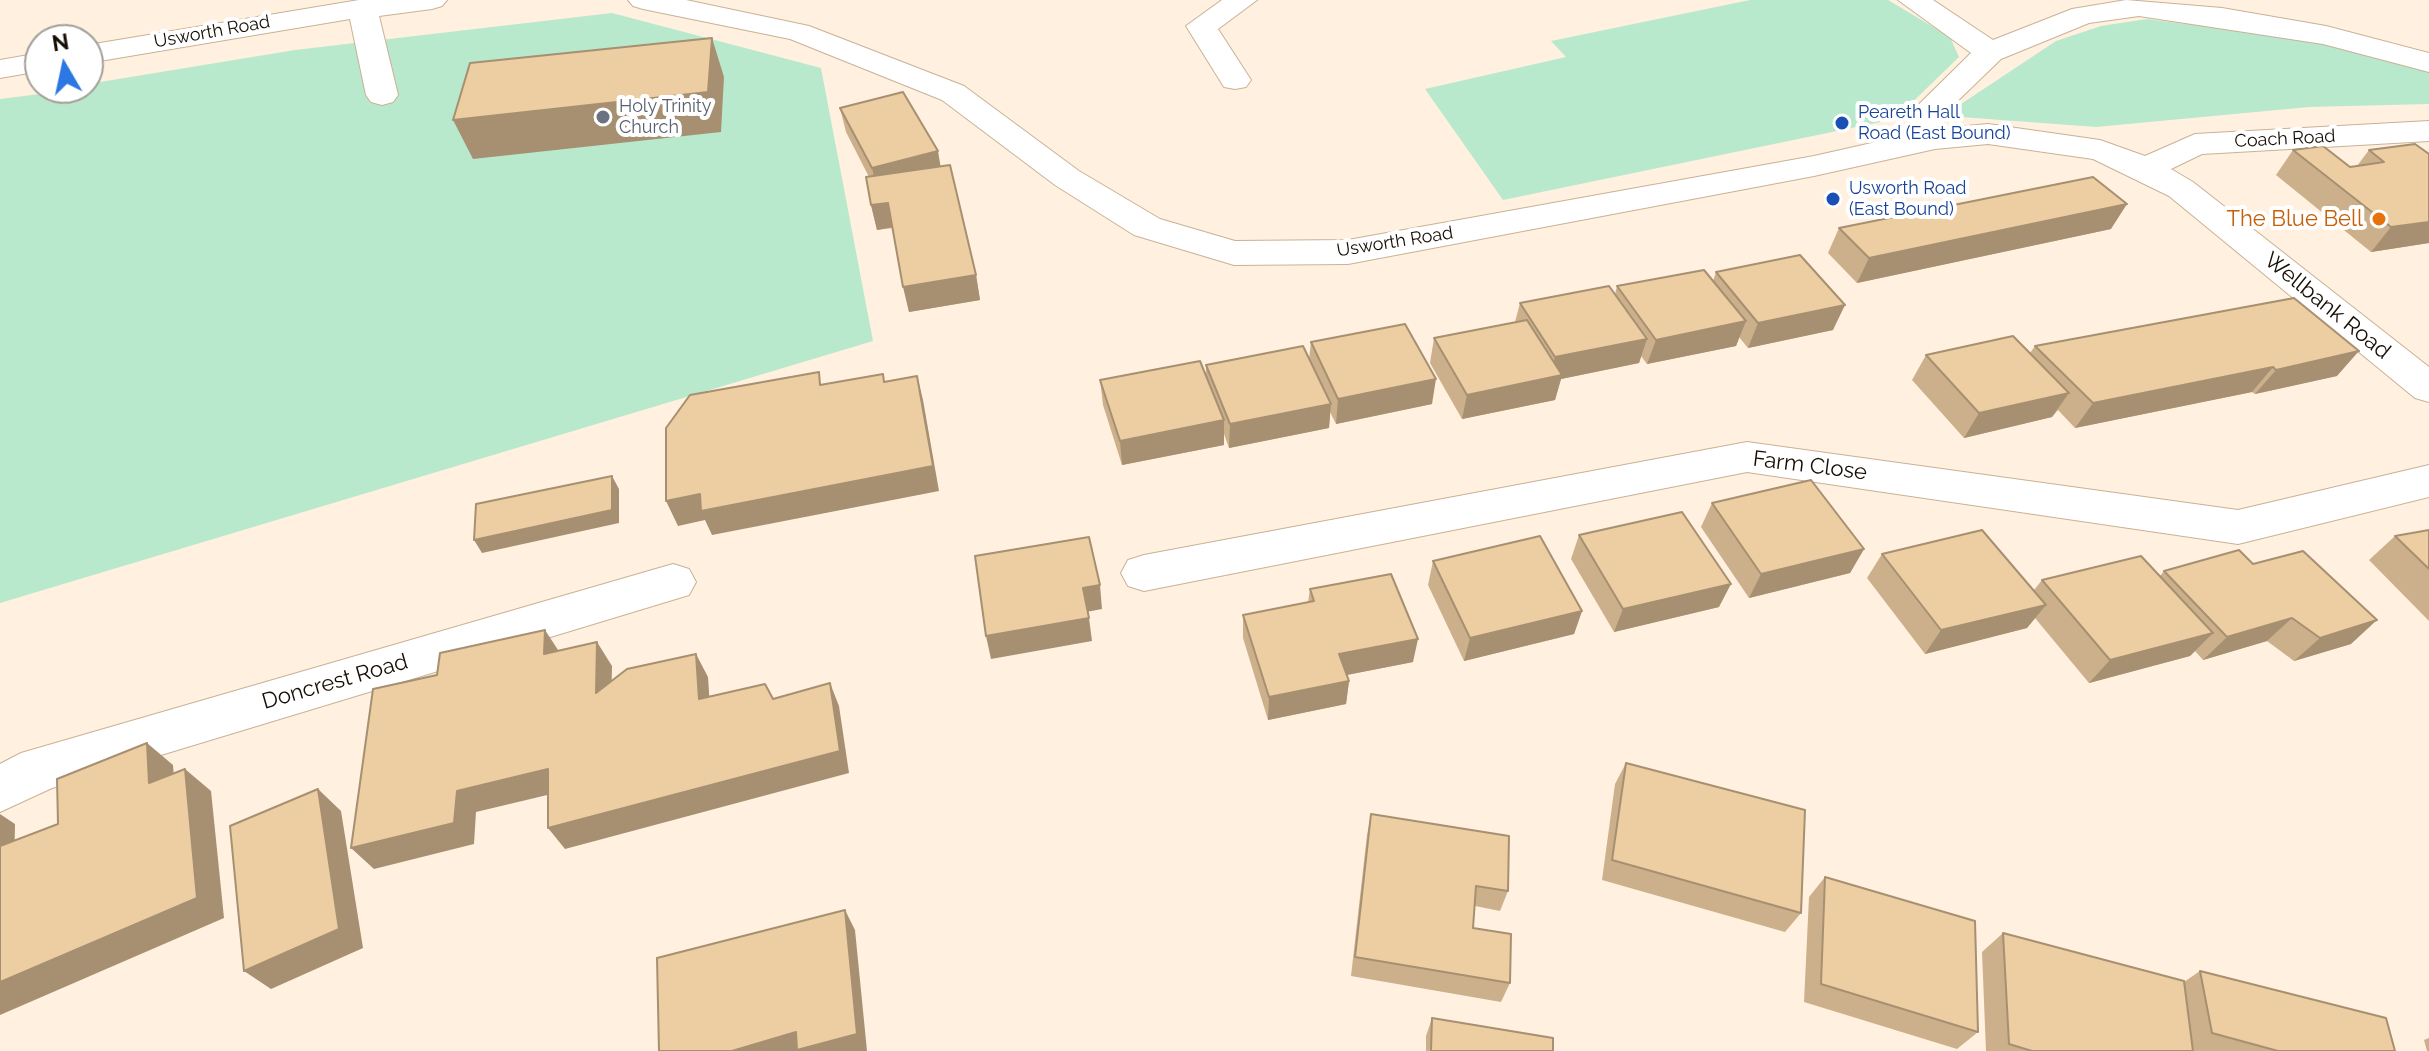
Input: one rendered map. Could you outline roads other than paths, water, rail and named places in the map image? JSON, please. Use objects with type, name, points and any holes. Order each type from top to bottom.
[{"type":"street","name":"Usworth Road","points":[[104,51],[362,8],[432,0]]},
{"type":"street","points":[[1235,80],[1201,26],[1242,0]]},
{"type":"street","points":[[1913,0],[1990,52]]},
{"type":"street","name":"Usworth Road","points":[[657,1],[798,32],[953,93],[1067,178],[1147,227],[1234,253],[1348,252],[1814,166],[1935,139],[1988,134],[2100,150],[2146,169]]},
{"type":"street","points":[[1935,139],[1924,115],[1990,52],[2083,15],[2139,7],[2179,7],[2326,35],[2429,63]]},
{"type":"street","points":[[362,8],[382,95]]},
{"type":"street","points":[[0,69],[24,65]]},
{"type":"street","name":"Coach Road","points":[[2146,169],[2195,144],[2429,131]]},
{"type":"street","points":[[2394,133],[2429,164]]},
{"type":"street","name":"Wellbank Road","points":[[2146,169],[2181,189],[2429,388]]},
{"type":"street","name":"Farm Close","points":[[1144,573],[1747,457],[2238,527],[2429,481]]},
{"type":"street","name":"Doncrest Road","points":[[0,789],[39,769],[673,582]]},
{"type":"place","name":"Holy Trinity Church","points":[[603,117]]},
{"type":"place","name":"Peareth Hall Road (East Bound)","points":[[1842,123]]},
{"type":"place","name":"Usworth Road (East Bound)","points":[[1833,199]]},
{"type":"place","name":"The Blue Bell","points":[[2379,219]]}]
